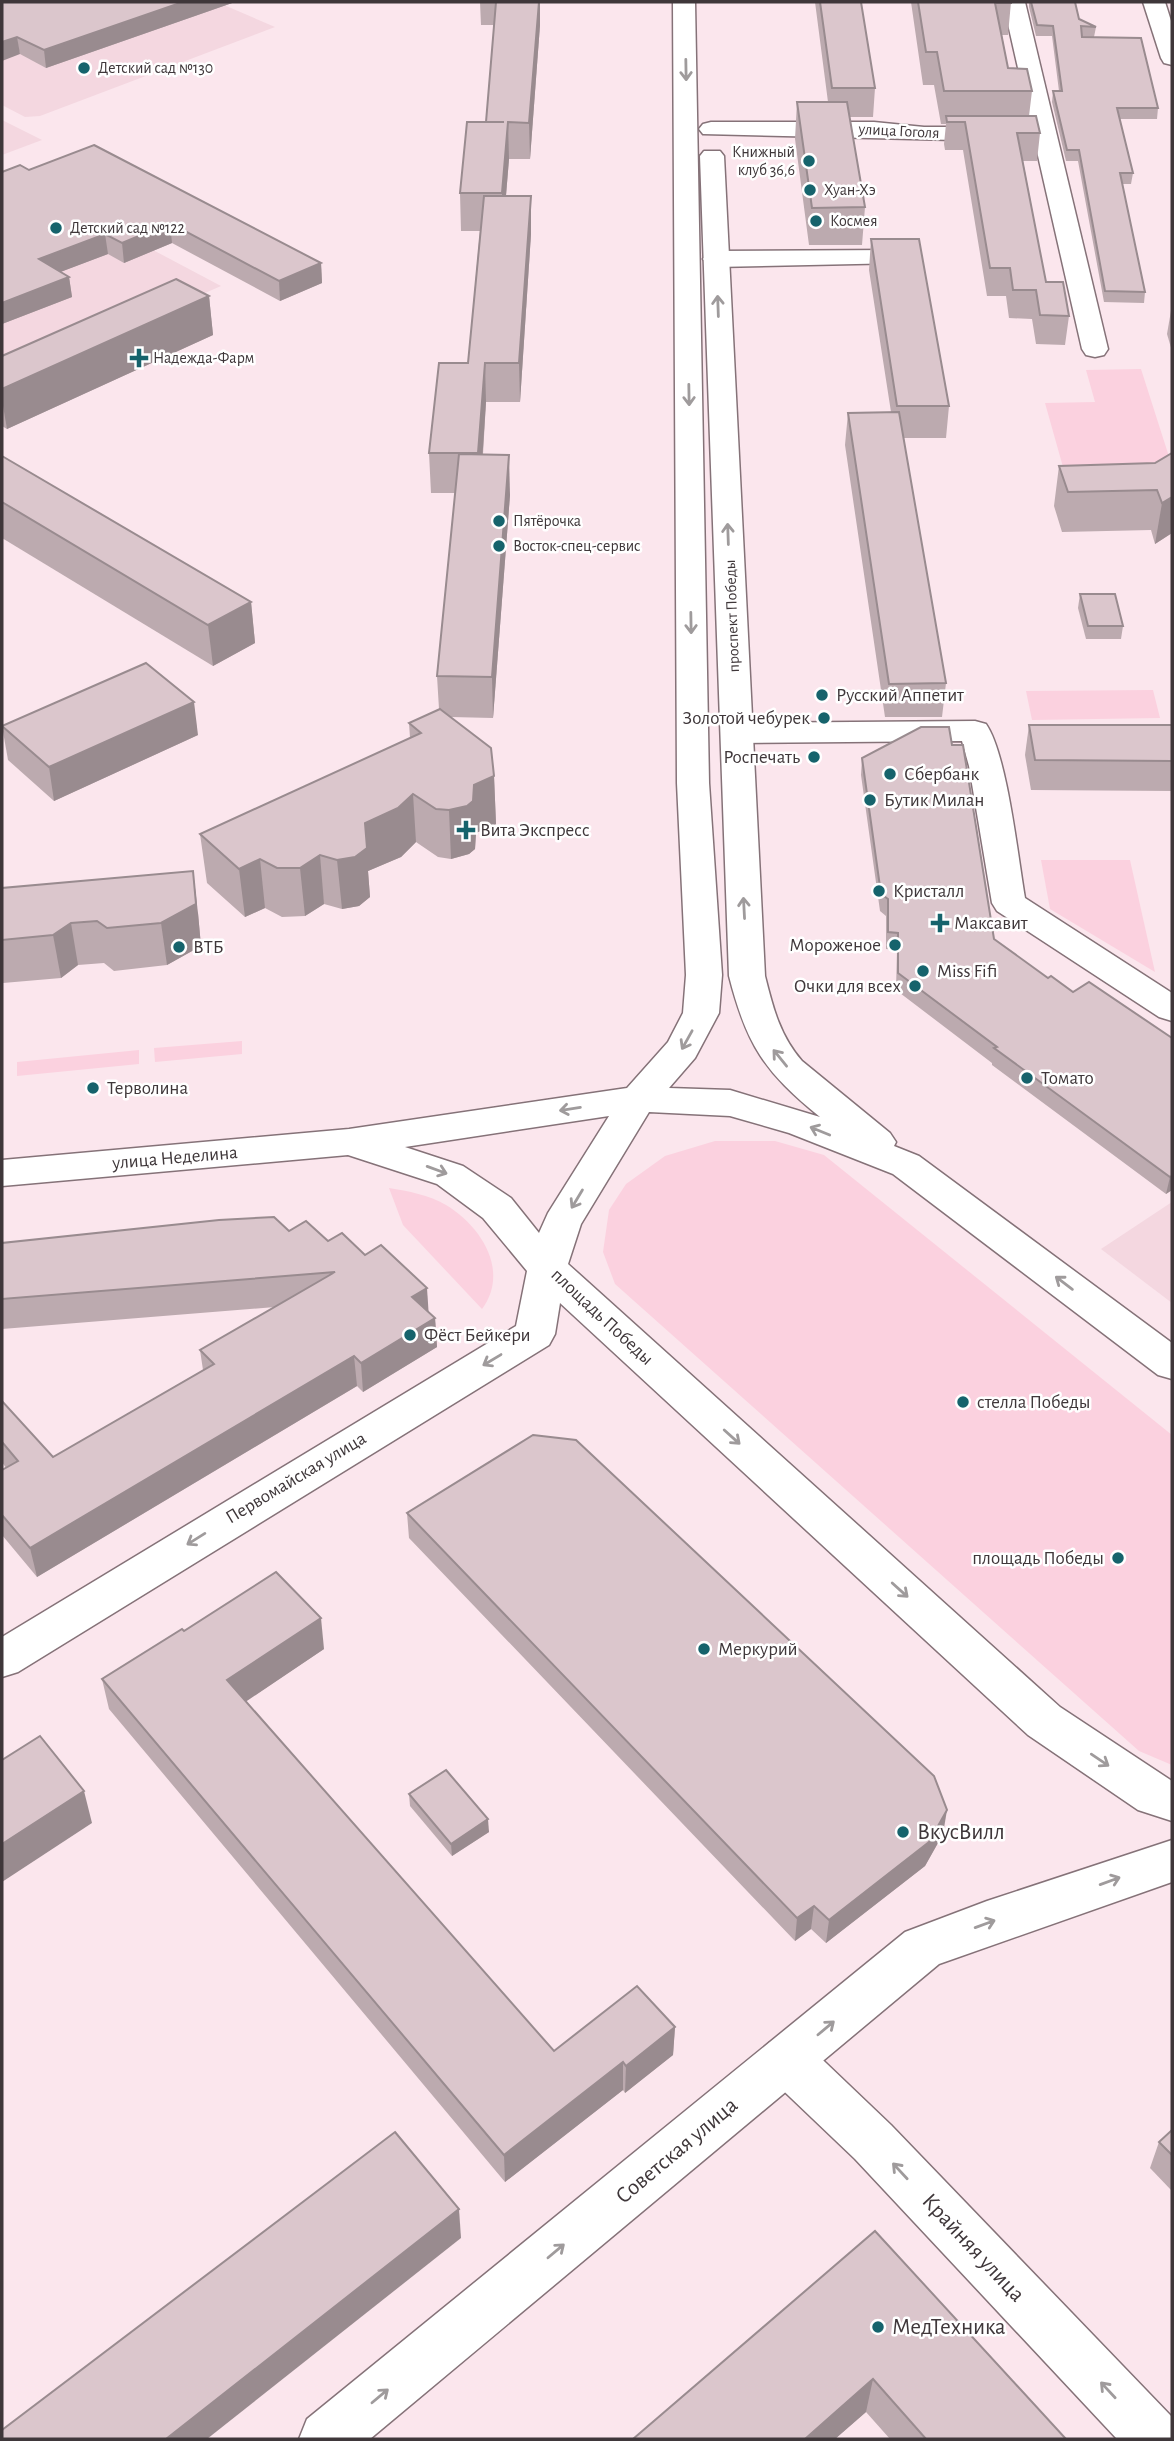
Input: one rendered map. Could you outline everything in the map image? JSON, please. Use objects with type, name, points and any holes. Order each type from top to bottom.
[{"type":"main road","points":[[638,1098],[682,1049],[701,1013],[704,975],[693,783],[684,2]]},
{"type":"main road","name":"проспект Победы","points":[[705,2],[747,976],[769,1045],[790,1070],[906,1165]]},
{"type":"main road","points":[[1014,2],[1095,349]]},
{"type":"main road","points":[[1154,2],[1172,58]]},
{"type":"main road","name":"улица Гоголя","points":[[710,129],[874,128],[924,134],[1045,134]]},
{"type":"main road","points":[[716,259],[894,258]]},
{"type":"main road","points":[[737,733],[975,731],[985,766],[1009,903],[1172,1009]]},
{"type":"main road","points":[[638,1098],[730,1103],[802,1124],[906,1165],[1172,1364]]},
{"type":"main road","name":"улица Неделина","points":[[2,1172],[349,1142],[638,1098]]},
{"type":"main road","name":"площадь Победы","points":[[638,1098],[562,1223],[547,1268],[1044,1721],[1154,1796],[1172,1801]]},
{"type":"main road","points":[[349,1142],[450,1175],[497,1208],[547,1268]]},
{"type":"main road","name":"Первомайская улица","points":[[2,1659],[535,1334],[547,1268]]},
{"type":"main road","name":"Советская улица","points":[[327,2439],[922,1948],[987,1923],[1172,1861]]},
{"type":"main road","name":"Крайняя улица","points":[[787,2060],[873,2142],[1154,2439]]},
{"type":"shaded area","name":"Детский сад №130","points":[[2,2],[217,2],[275,27],[40,116],[25,117],[2,105]]},
{"type":"shaded area","points":[[2,120],[42,140],[2,155]]},
{"type":"shaded area","name":"Детский сад №122","points":[[2,170],[221,286],[2,382]]},
{"type":"shaded area","points":[[1141,369],[1172,466],[1063,467],[1045,403],[1095,402],[1086,370]]},
{"type":"shaded area","points":[[1153,690],[1160,718],[1032,720],[1026,691]]},
{"type":"shaded area","points":[[1041,860],[1130,860],[1155,972],[1050,909]]},
{"type":"shaded area","points":[[242,1041],[242,1054],[155,1062],[154,1048]]},
{"type":"shaded area","points":[[139,1050],[139,1064],[17,1076],[17,1062]]},
{"type":"shaded area","points":[[715,1141],[775,1141],[824,1155],[1172,1435],[1172,1765],[1139,1751],[615,1284],[603,1252],[609,1210],[626,1184],[665,1156]]},
{"type":"shaded area","points":[[389,1188],[426,1196],[446,1205],[459,1214],[480,1237],[488,1251],[493,1280],[490,1294],[482,1309],[403,1225]]},
{"type":"shaded area","points":[[1172,1202],[1172,1303],[1101,1249]]},
{"type":"building","points":[[2,2],[183,2],[44,50],[17,37],[2,42]]},
{"type":"building","points":[[496,2],[539,2],[529,123],[508,122],[502,193],[460,193],[467,122],[486,122]]},
{"type":"building","points":[[820,2],[861,2],[875,88],[832,88]]},
{"type":"building","points":[[918,2],[1011,2],[995,3],[1008,68],[1027,69],[1032,91],[944,91],[937,52],[926,52]]},
{"type":"building","points":[[1031,2],[1075,2],[1079,19],[1096,27],[1081,26],[1082,37],[1141,38],[1158,108],[1117,108],[1133,173],[1120,173],[1145,292],[1105,291],[1079,150],[1067,150],[1053,91],[1062,91],[1053,26],[1037,25]]},
{"type":"building","points":[[797,102],[847,102],[865,207],[812,208]]},
{"type":"building","points":[[946,116],[1036,116],[1040,133],[1017,133],[1046,282],[1063,282],[1069,316],[1040,315],[1036,290],[1013,290],[1010,268],[990,268],[965,122],[947,122]]},
{"type":"building","points":[[94,145],[321,263],[279,281],[170,223],[122,243],[105,234],[39,259],[69,277],[2,303],[2,172],[20,165],[29,170]]},
{"type":"building","points":[[484,196],[531,196],[519,363],[485,363],[478,453],[429,453],[439,363],[468,363]]},
{"type":"building","points":[[871,239],[919,239],[949,406],[897,406]]},
{"type":"building","points":[[176,279],[209,296],[2,389],[2,356]]},
{"type":"building","points":[[899,412],[946,683],[889,684],[848,413]]},
{"type":"building","points":[[1172,453],[1172,497],[1162,503],[1157,490],[1068,492],[1059,466],[1155,463]]},
{"type":"building","points":[[459,454],[509,455],[492,677],[437,676]]},
{"type":"building","points":[[2,456],[251,602],[208,625],[2,502]]},
{"type":"building","points":[[1080,594],[1115,594],[1123,626],[1088,626]]},
{"type":"building","points":[[146,663],[194,702],[49,767],[2,726]]},
{"type":"building","points":[[440,709],[491,748],[494,776],[474,785],[473,801],[467,806],[449,810],[436,809],[413,794],[398,808],[365,823],[367,848],[355,857],[337,860],[320,855],[300,868],[277,868],[260,859],[239,869],[200,834],[421,733],[409,723]]},
{"type":"building","points":[[1029,725],[1172,725],[1172,761],[1035,760]]},
{"type":"building","points":[[921,727],[949,727],[952,745],[963,745],[994,939],[1048,978],[1051,976],[1073,992],[1089,982],[1172,1038],[1172,1176],[994,1048],[997,1047],[898,973],[898,933],[888,932],[888,899],[881,894],[862,758]]},
{"type":"building","points":[[193,871],[196,904],[161,923],[107,928],[97,921],[71,923],[53,935],[2,940],[2,888]]},
{"type":"building","points":[[274,1217],[289,1231],[306,1221],[328,1241],[342,1233],[365,1255],[381,1245],[427,1288],[412,1297],[435,1318],[361,1363],[354,1356],[30,1548],[2,1515],[2,1470],[18,1461],[2,1442],[2,1401],[53,1457],[214,1364],[200,1350],[335,1272],[2,1299],[2,1243],[219,1220]]},
{"type":"building","points":[[533,1435],[576,1440],[934,1776],[947,1810],[929,1842],[829,1920],[814,1906],[797,1918],[407,1513]]},
{"type":"building","points":[[276,1572],[321,1618],[227,1680],[554,2051],[637,1986],[675,2027],[626,2066],[623,2062],[504,2155],[102,1679]]},
{"type":"building","points":[[40,1736],[84,1791],[2,1844],[2,1760]]},
{"type":"building","points":[[446,1770],[488,1819],[451,1844],[409,1794]]},
{"type":"building","points":[[1172,2130],[1172,2155],[1159,2142]]},
{"type":"building","points":[[395,2132],[459,2209],[166,2439],[2,2439],[2,2430]]},
{"type":"building","points":[[875,2231],[1066,2439],[926,2439],[873,2379],[805,2439],[633,2439]]},
{"type":"place","name":"Детский сад №130","points":[[84,68]]},
{"type":"place","name":"Книжный клуб 36,6","points":[[809,161]]},
{"type":"place","name":"Хуан-Хэ","points":[[810,190]]},
{"type":"place","name":"Космея","points":[[816,221]]},
{"type":"place","name":"Детский сад №122","points":[[56,228]]},
{"type":"place","name":"Надежда-Фарм","points":[[139,358]]},
{"type":"place","name":"Пятёрочка","points":[[499,521]]},
{"type":"place","name":"Восток-спец-сервис","points":[[499,546]]},
{"type":"place","name":"Русский Аппетит","points":[[822,695]]},
{"type":"place","name":"Золотой чебурек","points":[[824,718]]},
{"type":"place","name":"Роспечать","points":[[814,757]]},
{"type":"place","name":"Сбербанк","points":[[890,774]]},
{"type":"place","name":"Бутик Милан","points":[[870,800]]},
{"type":"place","name":"Вита Экспресс","points":[[466,830]]},
{"type":"place","name":"Кристалл","points":[[879,891]]},
{"type":"place","name":"Максавит","points":[[940,923]]},
{"type":"place","name":"Мороженое","points":[[895,945]]},
{"type":"place","name":"ВТБ","points":[[179,947]]},
{"type":"place","name":"Miss Fifi","points":[[923,971]]},
{"type":"place","name":"Очки для всех","points":[[915,986]]},
{"type":"place","name":"Томато","points":[[1027,1078]]},
{"type":"place","name":"Терволина","points":[[93,1088]]},
{"type":"place","name":"Фёст Бейкери","points":[[410,1335]]},
{"type":"place","name":"стелла Победы","points":[[963,1402]]},
{"type":"place","name":"площадь Победы","points":[[1118,1558]]},
{"type":"place","name":"Меркурий","points":[[704,1649]]},
{"type":"place","name":"ВкусВилл","points":[[903,1832]]},
{"type":"place","name":"МедТехника","points":[[878,2327]]}]
